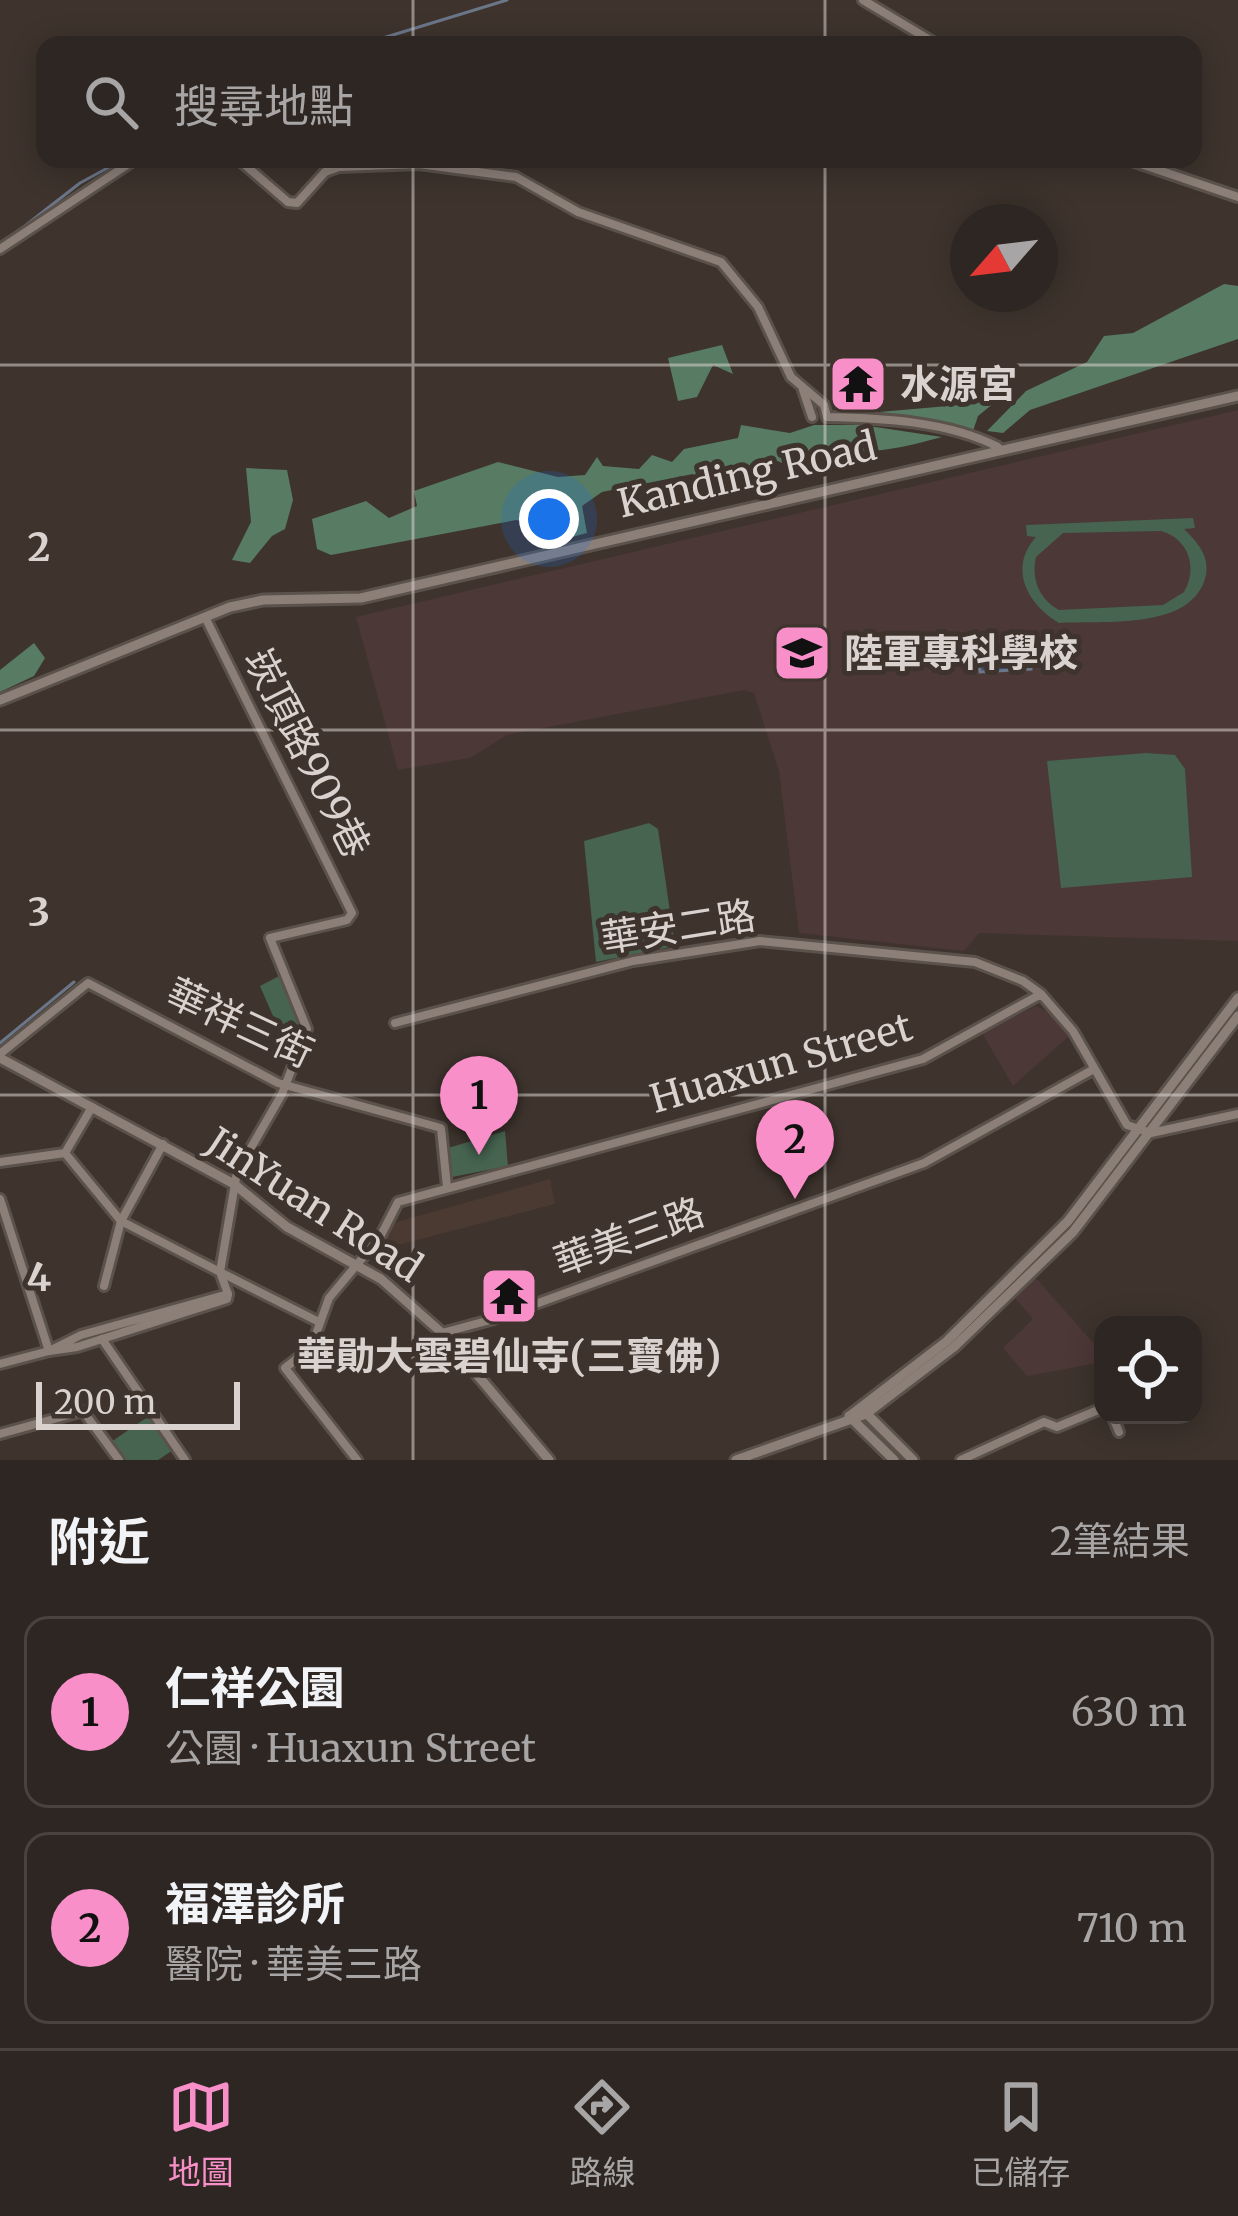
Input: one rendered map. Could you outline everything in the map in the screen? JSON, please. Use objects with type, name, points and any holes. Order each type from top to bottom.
[{"type":"street","points":[[863,0],[923,36]]},
{"type":"street","points":[[0,249],[122,168]]},
{"type":"street","points":[[248,168],[288,202],[297,203],[326,172],[336,168]]},
{"type":"street","points":[[449,168],[516,177],[578,212],[722,262],[758,307],[802,387],[812,417]]},
{"type":"street","points":[[1153,168],[1238,197]]},
{"type":"street","points":[[802,387],[824,406],[827,417],[857,414],[979,437],[998,447]]},
{"type":"street","name":"Kanding Road","points":[[0,700],[204,616],[262,600],[362,598],[998,447],[1238,396]]},
{"type":"street","name":"崁頂路909巷","points":[[204,616],[341,885],[352,918],[270,938],[307,1029],[286,1084]]},
{"type":"street","name":"華安二路","points":[[395,1023],[633,961],[760,940],[975,962],[1023,981],[1041,994]]},
{"type":"street","name":"華祥三街","points":[[0,1056],[88,983],[286,1084],[440,1128],[447,1187]]},
{"type":"street","points":[[1041,994],[1058,1010],[1118,1116],[1150,1133],[1238,1114]]},
{"type":"street","name":"Huaxun Street","points":[[357,1460],[286,1369],[311,1348],[329,1298],[356,1268],[398,1202],[923,1059],[1041,994]]},
{"type":"street","points":[[1010,1289],[1083,1203],[1238,998]]},
{"type":"street","points":[[736,1460],[863,1410],[917,1379],[1072,1232],[1238,1016]]},
{"type":"street","name":"JinYuan Road","points":[[0,1056],[233,1184],[287,1227],[380,1279],[442,1333],[549,1460]]},
{"type":"street","name":"華美三路","points":[[442,1333],[494,1319],[925,1163],[1094,1069]]},
{"type":"street","points":[[0,1364],[102,1339],[227,1299],[220,1272],[233,1184],[286,1084]]},
{"type":"street","points":[[64,1153],[92,1107]]},
{"type":"street","points":[[104,1286],[121,1221],[163,1144]]},
{"type":"street","points":[[0,1162],[64,1153]]},
{"type":"street","points":[[64,1153],[121,1221],[319,1322]]},
{"type":"street","points":[[0,1199],[49,1351]]},
{"type":"street","points":[[49,1351],[81,1335],[228,1294]]},
{"type":"street","points":[[102,1339],[185,1460]]},
{"type":"street","points":[[863,1410],[913,1460]]},
{"type":"street","points":[[0,1433],[83,1411],[119,1460]]},
{"type":"street","points":[[961,1460],[1044,1422],[1057,1427],[1094,1412]]},
{"type":"street","points":[[849,1416],[894,1460]]},
{"type":"street","points":[[1116,1424],[1119,1432]]},
{"type":"shaded area","name":"陸軍專科學校","points":[[1238,410],[1238,941],[979,933],[964,951],[799,933],[779,771],[754,693],[744,690],[507,735],[470,758],[398,770],[356,617]]},
{"type":"shaded area","points":[[1036,1006],[1055,1015],[1069,1036],[1013,1086],[982,1033]]},
{"type":"shaded area","points":[[550,1179],[555,1204],[379,1250],[377,1241],[386,1225]]},
{"type":"shaded area","points":[[1035,1277],[1094,1344],[1094,1364],[1027,1376],[1003,1348],[1033,1319],[1014,1297]]},
{"type":"green space","points":[[1224,284],[1238,286],[1238,339],[1030,410],[1003,433],[987,431],[1026,391],[1087,362],[1104,336],[1133,333]]},
{"type":"green space","points":[[722,345],[733,374],[713,365],[697,397],[678,401],[668,358]]},
{"type":"green space","points":[[1015,386],[978,416],[973,431],[879,412],[971,404]]},
{"type":"green space","points":[[741,425],[790,433],[814,425],[862,425],[942,437],[867,452],[823,446],[811,453],[812,478],[778,461],[741,469],[743,493],[715,501],[693,474],[602,492],[582,506],[587,533],[553,542],[544,525],[516,520],[331,555],[317,549],[312,519],[366,501],[389,518],[417,506],[414,491],[498,462],[558,477],[585,475],[597,457],[603,466],[639,469],[652,455],[672,462],[684,449],[738,438]]},
{"type":"green space","points":[[246,468],[287,470],[293,500],[285,529],[272,536],[250,563],[232,560],[251,522]]},
{"type":"green space","points":[[1193,518],[1195,528],[1184,529],[1205,557],[1205,579],[1196,596],[1163,615],[1059,623],[1038,606],[1025,584],[1023,561],[1036,537],[1027,536],[1026,525]],"holes":[[[1161,531],[1184,547],[1190,573],[1184,592],[1163,605],[1059,610],[1038,588],[1036,557],[1063,533]]]},
{"type":"green space","points":[[34,643],[45,658],[34,676],[0,692],[0,670]]},
{"type":"green space","points":[[1175,755],[1185,769],[1192,877],[1061,888],[1047,761]]},
{"type":"green space","points":[[649,823],[658,829],[675,946],[596,962],[584,841]]},
{"type":"green space","points":[[281,975],[304,1027],[293,1049],[286,1046],[260,986]]},
{"type":"green space","points":[[505,1131],[508,1166],[452,1177],[448,1148]]},
{"type":"green space","points":[[149,1416],[173,1450],[158,1460],[124,1460],[111,1442]]},
{"type":"water","points":[[1030,648],[1031,669],[980,672],[978,651]]},
{"type":"waterway","points":[[389,36],[507,0]]},
{"type":"waterway","points":[[3,243],[80,183],[108,168]]},
{"type":"waterway","points":[[0,1043],[74,982]]},
{"type":"place","name":"水源宮","points":[[858,384]]},
{"type":"place","name":"陸軍專科學校","points":[[802,653]]},
{"type":"place","name":"仁祥公園","points":[[479,1155]]},
{"type":"place","name":"福澤診所","points":[[795,1199]]},
{"type":"place","name":"華勛大雲碧仙寺(三寶佛)","points":[[509,1296]]}]
